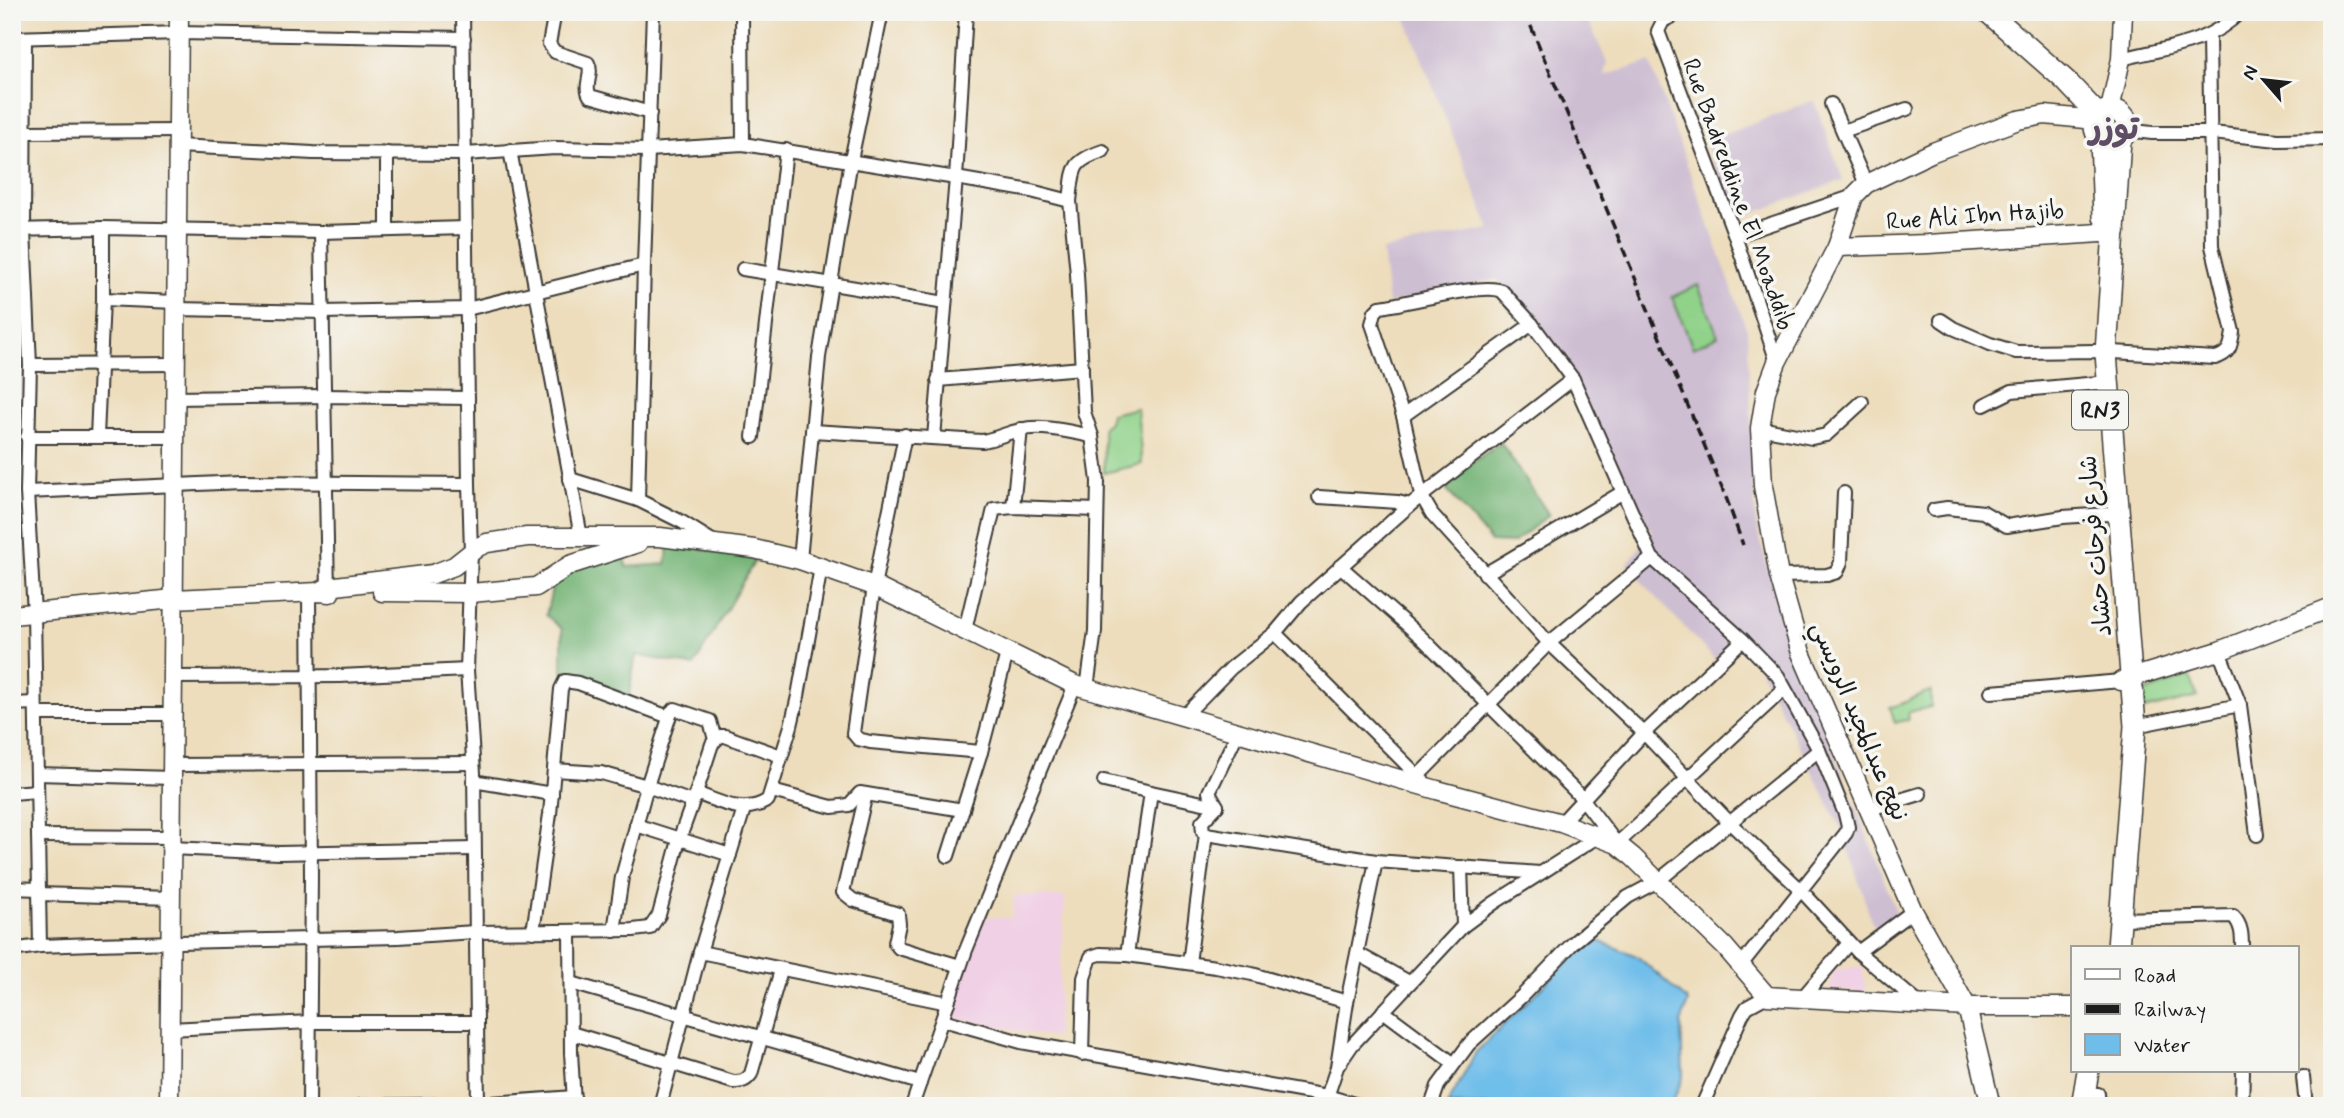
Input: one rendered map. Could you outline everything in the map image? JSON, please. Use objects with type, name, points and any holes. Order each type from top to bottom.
[{"type":"main road","points":[[1988,12],[2066,81],[2109,126]]},
{"type":"main road","name":"شارع فرحات حشاد","points":[[2109,126],[2110,232],[2098,383],[2108,514],[2135,726],[2118,946]]},
{"type":"main road","name":"شارع فرحات حشاد","points":[[2101,352],[2127,679],[2121,778],[2104,946]]},
{"type":"main road","points":[[2088,1072],[2092,1101]]},
{"type":"main road","points":[[2092,1101],[2102,1072]]},
{"type":"street","points":[[169,1106],[179,12]]},
{"type":"street","points":[[463,12],[471,551],[467,670],[474,781],[478,1105]]},
{"type":"street","points":[[555,12],[549,44],[555,51],[588,62],[591,71],[587,88],[590,96],[650,113]]},
{"type":"street","points":[[638,500],[653,12]]},
{"type":"street","points":[[743,12],[743,144]]},
{"type":"street","points":[[800,560],[819,357],[851,160],[882,12]]},
{"type":"street","points":[[934,438],[956,178],[966,12]]},
{"type":"street","name":"Rue Badreddine El Moaddib","points":[[1681,12],[1662,21],[1658,31],[1735,236],[1777,362]]},
{"type":"street","points":[[2109,126],[2121,59],[2123,12]]},
{"type":"street","points":[[2121,59],[2209,36],[2241,12]]},
{"type":"street","points":[[40,946],[34,613],[27,492],[30,365],[18,230],[25,132],[19,38],[179,33],[464,38]]},
{"type":"street","points":[[1941,320],[1953,328],[2007,350],[2215,358],[2228,352],[2233,332],[2212,246],[2209,36]]},
{"type":"street","points":[[1831,104],[1843,131],[1860,190]]},
{"type":"street","points":[[1843,131],[1907,109]]},
{"type":"street","points":[[1735,236],[1860,190],[1933,152],[2018,120],[2045,115],[2152,133],[2212,133],[2278,139],[2332,137]]},
{"type":"street","points":[[25,132],[178,139],[313,153],[465,154],[555,148],[648,150],[743,144],[1031,191],[1070,201]]},
{"type":"street","points":[[510,150],[570,479],[574,537],[570,565]]},
{"type":"street","points":[[752,437],[786,150]]},
{"type":"street","points":[[912,1106],[960,966],[1081,686],[1095,631],[1098,481],[1093,436],[1084,412],[1077,274],[1070,201],[1075,168],[1083,158],[1103,151]]},
{"type":"street","points":[[387,153],[387,230]]},
{"type":"street","name":"نهج عبدالمجيد الرويسي","points":[[1860,190],[1837,247],[1777,362],[1766,391],[1760,428],[1763,486],[1779,576],[1801,653],[1913,911],[1967,1007],[1991,1106]]},
{"type":"street","points":[[18,230],[103,228],[321,232],[466,228]]},
{"type":"street","points":[[96,437],[103,299],[103,228]]},
{"type":"street","points":[[309,1106],[310,676],[321,591],[326,482],[321,232]]},
{"type":"street","name":"Rue Ali Ibn Hajib","points":[[1837,247],[2110,232]]},
{"type":"street","points":[[103,299],[176,306],[323,312],[467,309],[644,265]]},
{"type":"street","points":[[743,269],[945,303]]},
{"type":"street","points":[[1741,965],[1800,889],[1846,833],[1845,814],[1819,750],[1773,669],[1652,558],[1573,379],[1532,324],[1502,291],[1496,288],[1479,289],[1380,307],[1375,312],[1372,324],[1404,416],[1421,495],[1432,514],[1549,643],[1644,733],[1730,822],[1800,889],[1854,948],[1921,1005]]},
{"type":"street","points":[[1404,416],[1532,324]]},
{"type":"street","points":[[30,365],[176,365]]},
{"type":"street","points":[[938,380],[1082,368]]},
{"type":"street","points":[[1183,717],[1231,668],[1275,633],[1301,602],[1421,495],[1573,379]]},
{"type":"street","points":[[1984,405],[2012,391],[2098,383]]},
{"type":"street","points":[[176,398],[468,398]]},
{"type":"street","points":[[1760,428],[1819,437],[1826,435],[1862,402]]},
{"type":"street","points":[[812,431],[995,439],[1021,429],[1045,429],[1093,436]]},
{"type":"street","points":[[1013,506],[1021,429]]},
{"type":"street","points":[[905,435],[874,586],[853,733],[858,739],[870,742],[981,752]]},
{"type":"street","points":[[27,437],[175,437]]},
{"type":"street","points":[[570,479],[638,500],[691,527],[717,544]]},
{"type":"street","points":[[27,492],[241,482],[468,484]]},
{"type":"street","points":[[1485,574],[1623,492]]},
{"type":"street","points":[[1779,576],[1827,575],[1838,572],[1841,562],[1844,493]]},
{"type":"street","points":[[1319,497],[1410,505]]},
{"type":"street","points":[[965,630],[992,513],[998,507],[1097,510]]},
{"type":"street","points":[[1934,510],[1947,508],[1983,512],[2007,526],[2063,517],[2108,514]]},
{"type":"street","points":[[321,591],[433,574],[454,566],[471,551],[487,543],[505,539],[660,537],[754,549],[800,560],[874,586],[1007,653],[1081,686],[1437,790],[1561,823],[1617,844]]},
{"type":"street","points":[[12,615],[174,600],[321,591],[471,593],[536,587],[570,565],[598,554],[660,537]]},
{"type":"street","points":[[1417,777],[1549,643],[1652,558]]},
{"type":"street","points":[[1340,566],[1422,638],[1489,705],[1582,799],[1617,844],[1658,881],[1741,965],[1766,996]]},
{"type":"street","points":[[554,769],[601,773],[744,809],[759,806],[768,800],[798,696],[821,567]]},
{"type":"street","points":[[1991,692],[2127,679],[2219,651],[2332,607]]},
{"type":"street","points":[[1275,633],[1417,777],[1437,790]]},
{"type":"street","points":[[1561,823],[1644,733],[1743,640]]},
{"type":"street","points":[[2219,651],[2240,705],[2257,835]]},
{"type":"street","points":[[948,856],[981,752],[1007,653]]},
{"type":"street","points":[[173,677],[310,676],[467,670]]},
{"type":"street","points":[[533,932],[552,794],[561,689],[565,681],[578,682],[669,717]]},
{"type":"street","points":[[1617,844],[1784,689]]},
{"type":"street","points":[[12,704],[35,709],[173,714]]},
{"type":"street","points":[[2135,726],[2240,705]]},
{"type":"street","points":[[12,950],[40,946],[475,932],[614,931],[650,928],[656,922],[679,840],[715,740],[710,722],[675,709],[669,717],[635,825],[622,877],[614,931]]},
{"type":"street","points":[[1217,806],[1209,792],[1238,732]]},
{"type":"street","points":[[715,740],[726,736],[781,756]]},
{"type":"street","points":[[1431,1106],[1438,1086],[1469,1044],[1574,942],[1628,897],[1658,881],[1819,750]]},
{"type":"street","points":[[37,774],[172,771],[311,762],[473,764]]},
{"type":"street","points":[[474,781],[552,794]]},
{"type":"street","points":[[1104,781],[1217,806]]},
{"type":"street","points":[[12,793],[37,791]]},
{"type":"street","points":[[772,791],[832,807],[849,805],[859,793],[963,810]]},
{"type":"street","points":[[1127,955],[1151,792]]},
{"type":"street","points":[[866,794],[843,892],[853,900],[898,914],[895,943],[899,948],[960,966]]},
{"type":"street","points":[[1870,809],[1920,794]]},
{"type":"street","points":[[1189,963],[1206,834],[1203,832],[1202,822],[1217,806]]},
{"type":"street","points":[[660,1106],[700,953],[744,809]]},
{"type":"street","points":[[635,825],[730,855]]},
{"type":"street","points":[[1206,834],[1376,861],[1541,873]]},
{"type":"street","points":[[38,836],[311,853],[474,849]]},
{"type":"street","points":[[1336,1067],[1352,1045],[1463,926],[1599,836]]},
{"type":"street","points":[[1326,1101],[1336,1067],[1376,861]]},
{"type":"street","points":[[1461,867],[1463,926]]},
{"type":"street","points":[[12,888],[171,898]]},
{"type":"street","points":[[1802,998],[1854,948],[1913,911]]},
{"type":"street","points":[[2121,919],[2233,916],[2241,929],[2242,946]]},
{"type":"street","points":[[359,1106],[574,1102],[570,932]]},
{"type":"street","points":[[700,953],[948,1003]]},
{"type":"street","points":[[1082,1054],[1084,978],[1091,957],[1100,954],[1189,963],[1252,974],[1347,1002]]},
{"type":"street","points":[[1358,954],[1409,982]]},
{"type":"street","points":[[571,1033],[733,1082],[747,1080],[781,970]]},
{"type":"street","points":[[570,983],[920,1083]]},
{"type":"street","points":[[1702,1106],[1742,1015],[1748,1007],[1766,996],[1967,1007],[2071,1007]]},
{"type":"street","points":[[1384,1011],[1453,1063]]},
{"type":"street","points":[[943,1020],[1021,1042],[1123,1059],[1361,1106]]},
{"type":"street","points":[[170,1029],[310,1023],[477,1022]]},
{"type":"street","points":[[2242,1106],[2244,1072]]},
{"type":"street","points":[[2303,1077],[2306,1106]]},
{"type":"shaded area","points":[[1403,12],[1584,12],[1607,62],[1604,76],[1650,62],[1747,330],[1756,523],[1778,608],[1900,921],[1882,933],[1872,923],[1843,832],[1743,636],[1715,660],[1626,565],[1652,532],[1575,389],[1497,279],[1388,304],[1382,250],[1490,229]]},
{"type":"shaded area","points":[[1814,100],[1843,180],[1735,220],[1705,142]]},
{"type":"shaded area","points":[[23,238],[23,426],[12,446],[12,239]]},
{"type":"shaded area","points":[[12,516],[15,540],[26,543],[22,588],[12,595]]},
{"type":"shaded area","points":[[1014,895],[1065,897],[1056,1038],[944,1016],[973,916],[1012,918]]},
{"type":"shaded area","points":[[1862,966],[1866,992],[1830,990],[1834,970]]},
{"type":"green space","points":[[1698,285],[1718,336],[1693,348],[1672,297]]},
{"type":"green space","points":[[1137,408],[1142,464],[1104,473],[1103,427],[1109,422],[1111,414]]},
{"type":"green space","points":[[1501,443],[1549,515],[1513,543],[1491,542],[1446,489],[1460,471]]},
{"type":"green space","points":[[669,543],[756,559],[694,666],[636,655],[628,700],[562,672],[562,629],[546,615],[556,571],[625,550],[626,567],[666,564]]},
{"type":"green space","points":[[2190,675],[2197,697],[2144,710],[2141,694]]},
{"type":"green space","points":[[1931,691],[1931,707],[1908,712],[1909,719],[1895,723],[1890,707]]},
{"type":"water","points":[[1599,941],[1637,956],[1688,1001],[1681,1024],[1683,1077],[1671,1106],[1447,1106],[1476,1052],[1574,956]]},
{"type":"railway","points":[[1525,12],[1727,500],[1743,545]]},
{"type":"district","name":"توزر","points":[[2114,128]]}]
